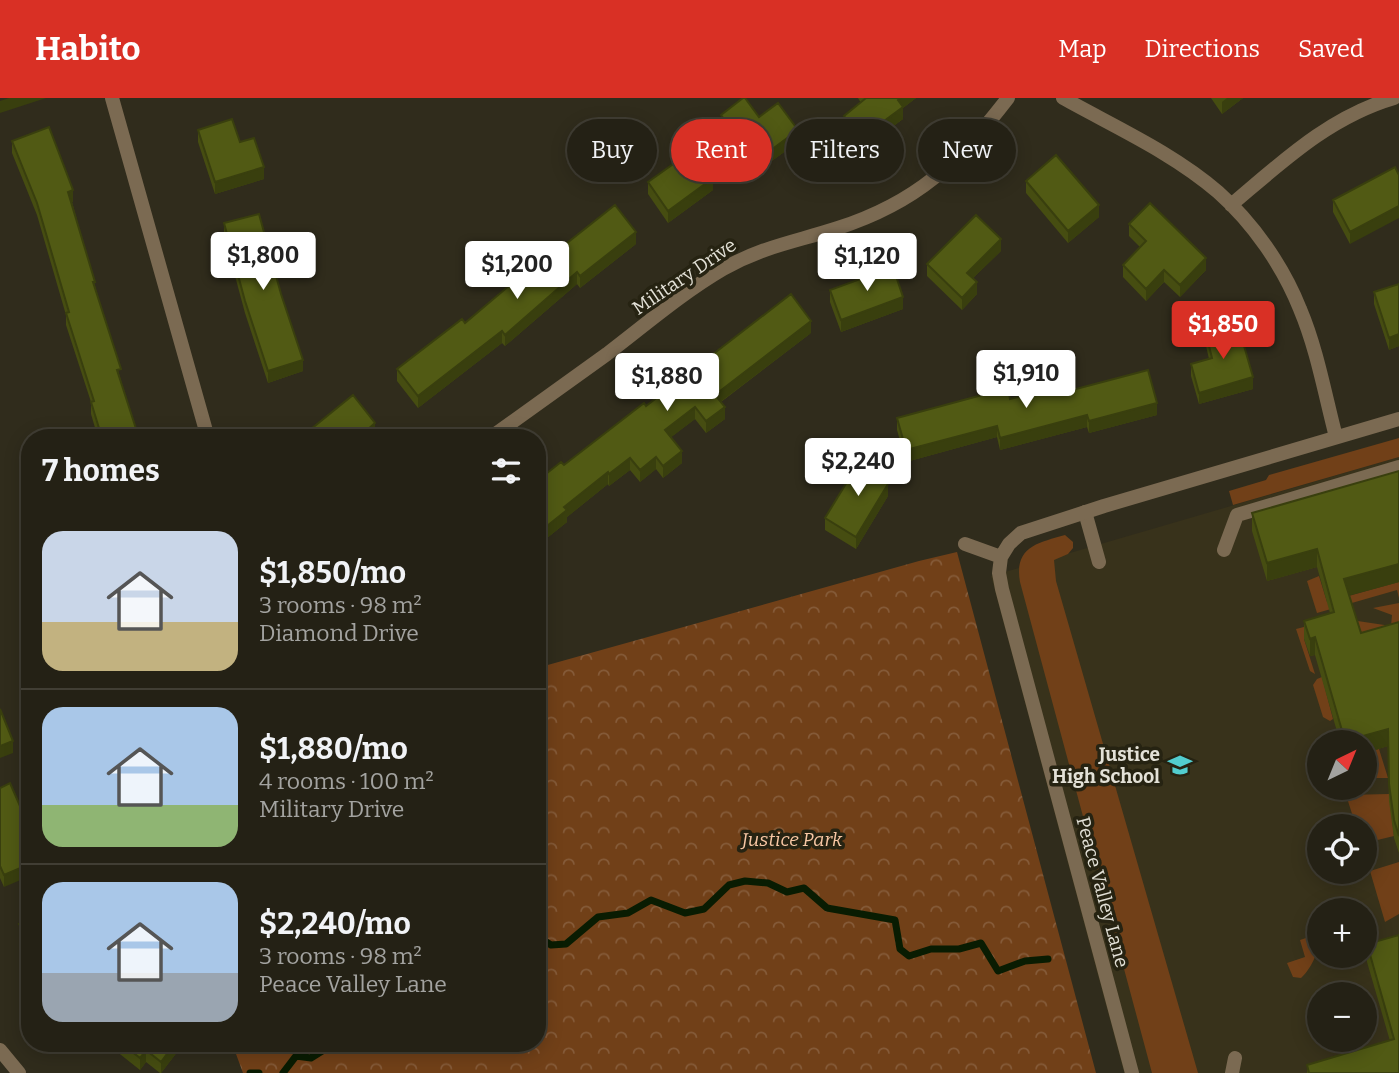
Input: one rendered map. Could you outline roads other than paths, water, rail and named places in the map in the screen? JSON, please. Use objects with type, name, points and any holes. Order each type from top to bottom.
[{"type":"street","points":[[112,98],[205,429]]},
{"type":"street","name":"Military Drive","points":[[502,429],[721,270],[774,245],[838,228],[880,213],[912,195],[947,168],[973,143],[1008,98]]},
{"type":"street","points":[[1063,98],[1174,161],[1216,191],[1254,232],[1283,274],[1301,309],[1336,437]]},
{"type":"street","points":[[1231,205],[1301,145],[1345,117],[1394,98]]},
{"type":"street","points":[[965,544],[1001,557],[1009,544],[1021,533],[1399,419]]},
{"type":"street","points":[[1224,550],[1237,514],[1399,467]]},
{"type":"street","points":[[1086,512],[1099,562]]},
{"type":"street","name":"Peace Valley Lane","points":[[1001,557],[999,572],[1002,589],[1132,1073]]},
{"type":"street","points":[[0,1050],[19,1073]]},
{"type":"waterway","points":[[546,942],[551,945],[566,944],[598,917],[628,913],[651,900],[685,913],[704,909],[729,885],[745,881],[768,883],[787,892],[804,888],[827,908],[895,920],[900,949],[909,956],[931,949],[959,949],[981,943],[998,971],[1025,961],[1048,959]]},
{"type":"waterway","points":[[283,1073],[296,1056],[311,1058],[321,1052]]},
{"type":"waterway","points":[[250,1073],[259,1073]]},
{"type":"place","name":"Justice High School","points":[[1180,765]]},
{"type":"park label","name":"Justice Park","points":[[792,839]]}]
